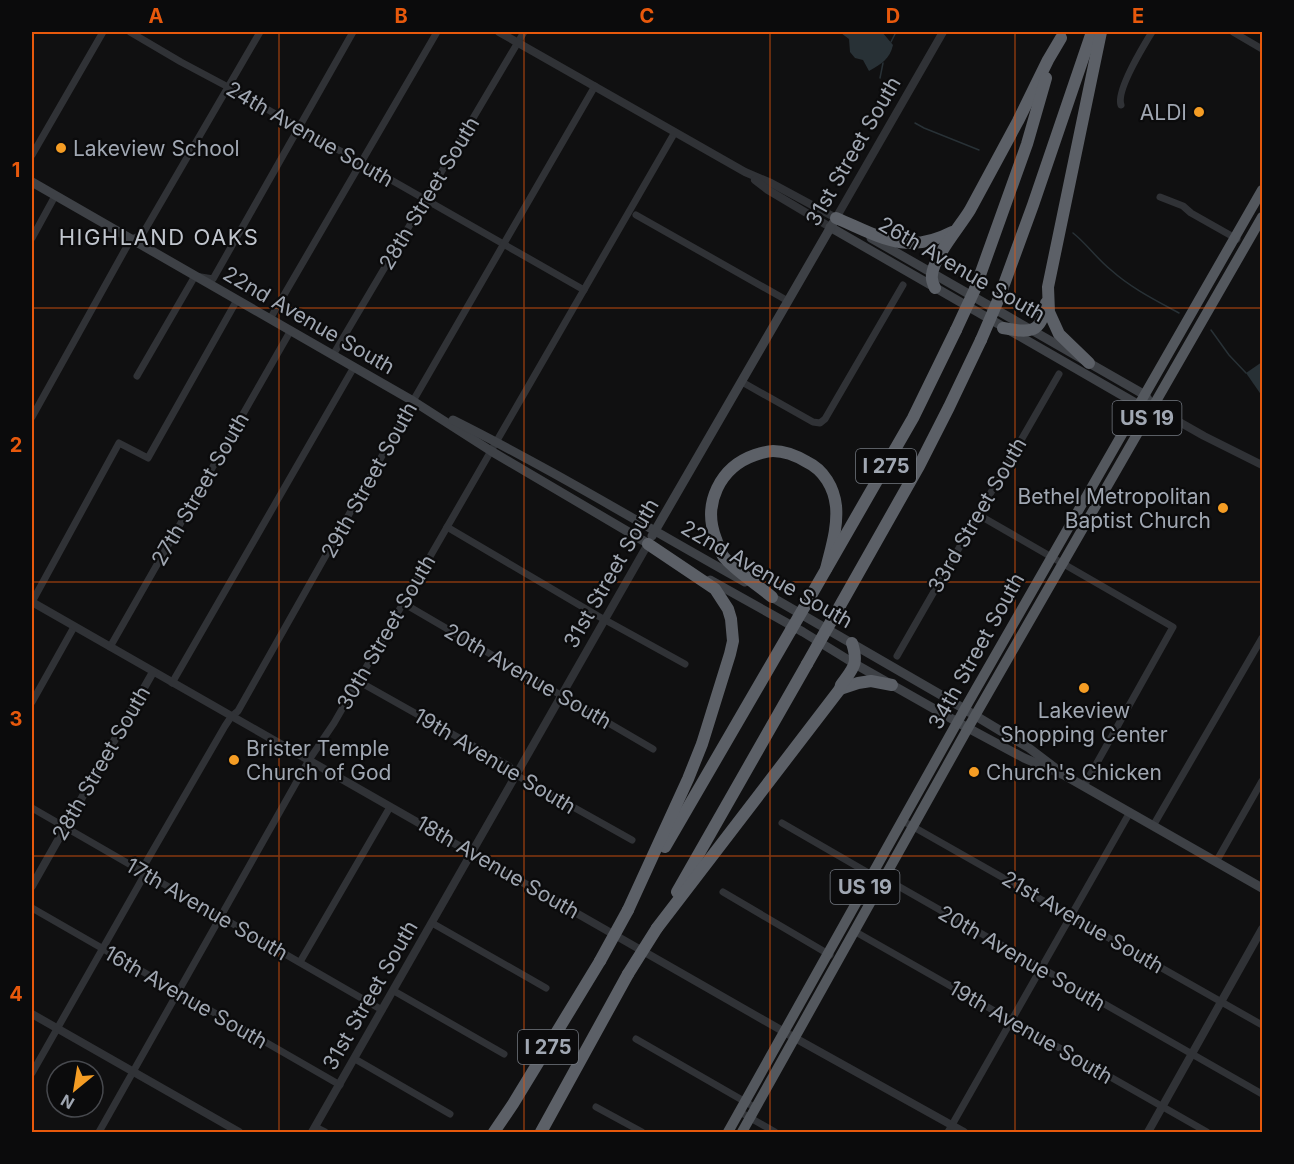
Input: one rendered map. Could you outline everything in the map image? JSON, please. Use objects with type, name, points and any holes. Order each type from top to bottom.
[{"type":"highway","name":"I 275","points":[[542,1129],[628,974],[657,928],[919,466],[949,407],[999,298],[1092,32]]},
{"type":"highway","points":[[1003,328],[1032,331],[1044,316],[1101,32]]},
{"type":"highway","points":[[935,288],[932,273],[946,244],[964,221],[1062,35]]},
{"type":"highway","name":"I 275","points":[[494,1132],[600,961],[913,418],[975,289],[1027,144],[1046,76],[1062,35]]},
{"type":"highway","name":"34th Street South","points":[[742,1132],[749,1113],[795,1038],[884,878],[908,823],[964,709],[1263,190]]},
{"type":"highway","name":"34th Street South","points":[[749,1113],[746,1102],[872,875],[976,716],[1263,217]]},
{"type":"highway","points":[[833,223],[896,243],[924,243],[953,232],[964,221]]},
{"type":"highway","points":[[1048,287],[1049,312],[1059,334],[1089,363]]},
{"type":"highway","points":[[772,597],[730,563],[722,554],[712,531],[711,506],[717,488],[723,477],[740,461],[773,451],[798,457],[821,471],[832,491],[836,505],[836,532],[826,569]]},
{"type":"highway","points":[[628,910],[702,744],[733,641],[728,609],[715,590],[648,544]]},
{"type":"highway","points":[[657,928],[840,689],[855,664],[852,644]]},
{"type":"highway","points":[[840,689],[871,681],[892,685]]},
{"type":"highway","name":"34th Street South","points":[[729,1132],[749,1113]]},
{"type":"main road","name":"22nd Avenue South","points":[[32,182],[354,367],[496,442],[772,597],[1029,748],[1064,775]]},
{"type":"main road","name":"26th Avenue South","points":[[833,223],[932,273],[1089,363],[1153,407]]},
{"type":"main road","name":"26th Avenue South","points":[[833,223],[1003,328],[1142,400]]},
{"type":"main road","name":"31st Street South","points":[[648,544],[833,223]]},
{"type":"main road","name":"22nd Avenue South","points":[[413,400],[491,451],[855,664],[1024,758],[1064,775],[1263,888]]},
{"type":"street","points":[[32,155],[103,32]]},
{"type":"street","name":"24th Avenue South","points":[[130,32],[584,290]]},
{"type":"street","points":[[32,417],[131,239],[142,235],[260,32]]},
{"type":"street","points":[[137,376],[195,276],[213,279],[353,32]]},
{"type":"street","points":[[270,319],[436,32]]},
{"type":"street","name":"26th Avenue South","points":[[499,32],[745,172],[771,183],[833,223]]},
{"type":"street","name":"28th Street South","points":[[333,355],[524,32]]},
{"type":"street","name":"31st Street South","points":[[833,223],[943,32]]},
{"type":"street","points":[[1121,105],[1119,99],[1133,64],[1152,32]]},
{"type":"street","points":[[1233,32],[1263,49]]},
{"type":"street","name":"29th Street South","points":[[32,1073],[231,717],[238,711],[413,400],[595,86]]},
{"type":"street","name":"30th Street South","points":[[99,1132],[309,760],[334,723],[675,132]]},
{"type":"street","points":[[32,238],[55,196]]},
{"type":"street","points":[[1161,197],[1183,206],[1191,213],[1247,244]]},
{"type":"street","points":[[636,215],[788,301]]},
{"type":"street","points":[[742,382],[813,422],[820,423],[903,285]]},
{"type":"street","points":[[32,602],[119,442],[148,458],[237,300]]},
{"type":"street","name":"27th Street South","points":[[110,647],[291,330]]},
{"type":"street","name":"28th Street South","points":[[172,683],[354,367]]},
{"type":"street","name":"33rd Street South","points":[[897,656],[1059,374]]},
{"type":"street","name":"26th Avenue South","points":[[1153,407],[1204,436],[1263,465]]},
{"type":"street","points":[[977,514],[1173,627],[1084,786]]},
{"type":"street","points":[[447,527],[685,664]]},
{"type":"street","name":"31st Street South","points":[[314,1130],[648,544]]},
{"type":"street","name":"18th Avenue South","points":[[32,602],[785,1032],[950,1129],[964,1132]]},
{"type":"street","name":"20th Avenue South","points":[[403,603],[653,749]]},
{"type":"street","points":[[32,702],[74,627]]},
{"type":"street","points":[[1153,826],[1263,638]]},
{"type":"street","name":"28th Street South","points":[[32,885],[153,672]]},
{"type":"street","name":"19th Avenue South","points":[[358,681],[509,766],[516,775],[632,840]]},
{"type":"street","points":[[1216,862],[1263,781]]},
{"type":"street","points":[[300,962],[390,807]]},
{"type":"street","name":"17th Avenue South","points":[[32,808],[382,1010]]},
{"type":"street","points":[[950,1129],[1130,812]]},
{"type":"street","name":"20th Avenue South","points":[[782,823],[872,875],[884,878],[1263,1094]]},
{"type":"street","name":"21st Avenue South","points":[[908,823],[1263,1025]]},
{"type":"street","points":[[723,892],[838,960]]},
{"type":"street","name":"16th Avenue South","points":[[32,908],[340,1085]]},
{"type":"street","points":[[432,923],[546,988]]},
{"type":"street","points":[[1149,1132],[1263,929]]},
{"type":"street","name":"19th Avenue South","points":[[854,931],[1207,1132]]},
{"type":"street","points":[[393,990],[504,1054]]},
{"type":"street","points":[[32,1014],[239,1132]]},
{"type":"street","points":[[636,1039],[746,1102]]},
{"type":"street","points":[[355,1059],[450,1114]]},
{"type":"street","points":[[596,1107],[642,1132]]},
{"type":"street","points":[[749,1113],[775,1132]]},
{"type":"street","points":[[314,1130],[325,1132]]},
{"type":"shaded area","points":[[841,32],[882,32],[893,45],[892,50],[884,61],[869,71],[863,60],[855,58],[850,52],[849,39]]},
{"type":"shaded area","points":[[1262,362],[1262,396],[1246,373]]},
{"type":"waterway","points":[[891,42],[896,32]]},
{"type":"waterway","points":[[880,78],[883,63]]},
{"type":"waterway","points":[[915,123],[979,150]]},
{"type":"waterway","points":[[1073,233],[1119,276],[1179,313]]},
{"type":"waterway","points":[[1211,330],[1229,355],[1246,373]]},
{"type":"place","name":"ALDI","points":[[1199,112]]},
{"type":"place","name":"Lakeview School","points":[[61,148]]},
{"type":"place","name":"Bethel Metropolitan Baptist Church","points":[[1223,508]]},
{"type":"place","name":"Lakeview Shopping Center","points":[[1084,688]]},
{"type":"place","name":"Brister Temple Church of God","points":[[234,760]]},
{"type":"place","name":"Church's Chicken","points":[[974,772]]},
{"type":"district","name":"HIGHLAND OAKS","points":[[159,237]]}]
